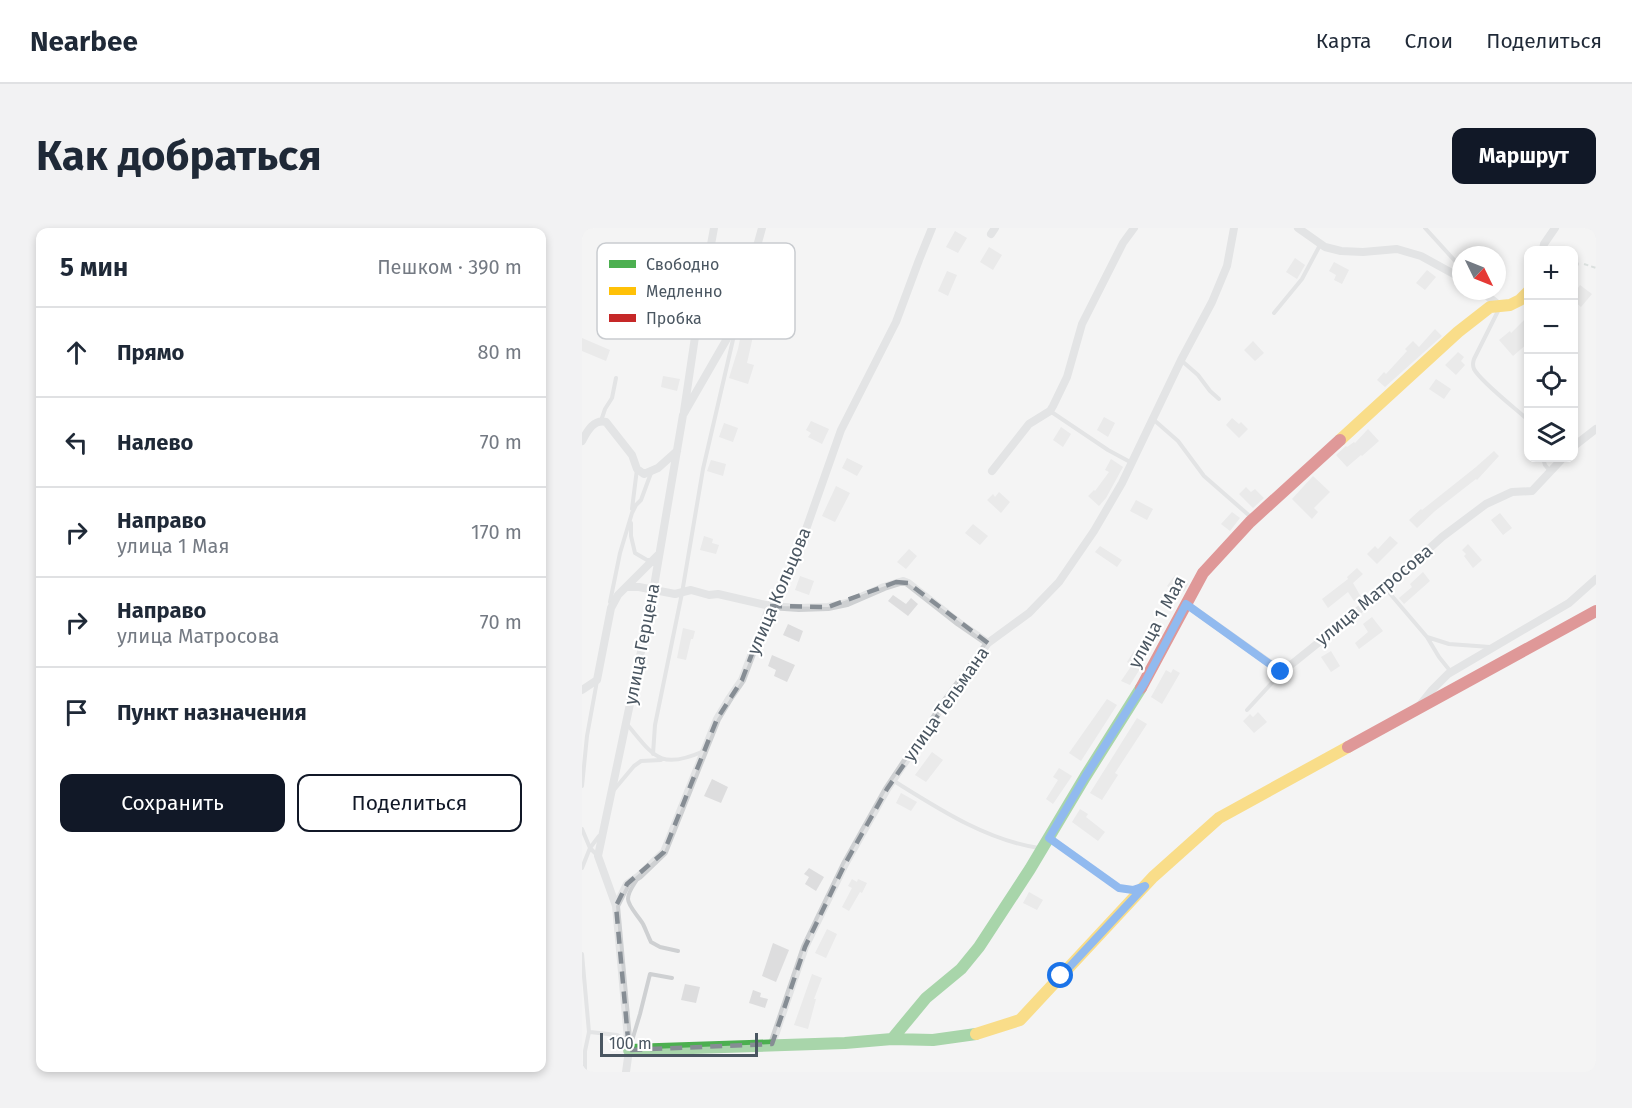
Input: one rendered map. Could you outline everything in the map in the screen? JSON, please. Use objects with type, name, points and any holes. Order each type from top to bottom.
[{"type":"street","points":[[711,243],[714,228]]},
{"type":"street","name":"улица Герцена","points":[[758,243],[762,228]]},
{"type":"street","name":"улица Кольцова","points":[[616,906],[627,884],[664,852],[717,719],[742,680],[770,606],[792,569],[841,429],[896,322],[932,228]]},
{"type":"street","points":[[992,471],[1029,424],[1050,411],[1067,377],[1082,324],[1122,243],[1134,228]]},
{"type":"street","name":"улица Тельмана","points":[[772,1044],[805,947],[845,864],[893,781],[988,643],[1029,613],[1059,582],[1094,531],[1122,483],[1181,360],[1212,302],[1227,266],[1234,228]]},
{"type":"street","points":[[1298,228],[1320,244],[1341,251],[1397,249],[1421,256],[1452,273]]},
{"type":"street","points":[[1543,246],[1555,228]]},
{"type":"street","name":"улица 1 Мая","points":[[892,1039],[926,998],[961,969],[979,947],[1145,682],[1203,573],[1253,519],[1458,332],[1490,307],[1510,305],[1524,296]]},
{"type":"street","points":[[1492,300],[1500,306]]},
{"type":"street","points":[[683,415],[695,339]]},
{"type":"street","name":"улица Герцена","points":[[598,855],[653,590],[656,557],[683,415],[727,339]]},
{"type":"street","points":[[582,441],[592,426],[601,421],[606,422],[632,455],[637,468],[644,474],[666,463],[677,450]]},
{"type":"street","points":[[1578,444],[1596,429]]},
{"type":"street","name":"улица Матросова","points":[[1281,672],[1385,589],[1442,537],[1486,504],[1512,492],[1532,491],[1559,462]]},
{"type":"street","points":[[582,690],[597,680],[608,618],[618,595],[656,557]]},
{"type":"street","points":[[1418,708],[1439,682],[1451,672],[1569,603],[1596,579]]},
{"type":"street","points":[[627,587],[675,594],[691,590],[770,606],[799,608],[838,605],[903,581],[988,643]]},
{"type":"street","points":[[1186,604],[1281,672]]},
{"type":"street","points":[[628,1046],[845,1043],[892,1039],[933,1040],[980,1034],[1020,1020],[1145,886],[1219,818],[1596,611]]},
{"type":"street","points":[[598,855],[616,906],[627,1027],[626,1072]]},
{"type":"lane","points":[[1425,228],[1452,258]]},
{"type":"lane","points":[[1274,314],[1302,279],[1320,244]]},
{"type":"lane","points":[[1500,306],[1473,365],[1481,378],[1524,416]]},
{"type":"lane","points":[[653,754],[654,725],[682,593],[703,469],[732,339]]},
{"type":"lane","points":[[1181,360],[1198,375],[1218,399]]},
{"type":"lane","points":[[601,421],[612,398],[616,378]]},
{"type":"lane","points":[[1050,411],[1108,450],[1132,463]]},
{"type":"lane","points":[[1153,420],[1178,441],[1204,476],[1253,519]]},
{"type":"lane","points":[[1545,462],[1550,471]]},
{"type":"lane","points":[[637,468],[631,536],[635,553],[647,560],[656,557]]},
{"type":"lane","points":[[608,618],[620,553],[632,513],[641,500],[651,472]]},
{"type":"lane","points":[[1385,589],[1428,637],[1451,672]]},
{"type":"lane","points":[[1428,637],[1449,644],[1494,647]]},
{"type":"lane","points":[[1247,710],[1281,672]]},
{"type":"lane","points":[[582,786],[597,680]]},
{"type":"lane","points":[[626,723],[653,754],[662,759]]},
{"type":"lane","points":[[611,795],[634,766],[641,761],[684,758],[705,750]]},
{"type":"lane","points":[[893,781],[958,820],[1027,846],[1046,843],[1119,888],[1133,890],[1145,886]]},
{"type":"lane","points":[[582,828],[590,848],[598,855]]},
{"type":"lane","points":[[582,868],[590,848],[603,831]]},
{"type":"lane","points":[[639,876],[629,891],[630,906],[638,915],[651,942],[660,947],[678,951]]},
{"type":"lane","points":[[582,954],[590,1032],[585,1051],[585,1072]]},
{"type":"lane","points":[[590,1032],[617,1035],[628,1046],[640,1014],[650,974],[672,978]]},
{"type":"lane","points":[[617,1035],[627,1027]]},
{"type":"path","points":[[1578,265],[1596,268]]},
{"type":"highlighted area","points":[[896,582],[908,583],[988,643],[887,789],[845,864],[805,947],[772,1044],[629,1050],[616,906],[627,884],[664,852],[717,719],[742,680],[770,606],[828,607]]},
{"type":"building","points":[[955,231],[967,238],[958,253],[946,247]]},
{"type":"building","points":[[989,247],[1002,255],[993,270],[980,262]]},
{"type":"building","points":[[1295,258],[1305,265],[1297,279],[1286,272]]},
{"type":"building","points":[[1334,262],[1349,270],[1342,284],[1334,280],[1336,275],[1329,271]]},
{"type":"building","points":[[1427,270],[1436,277],[1425,290],[1416,283]]},
{"type":"building","points":[[947,271],[957,275],[948,296],[938,291]]},
{"type":"building","points":[[1580,285],[1592,294],[1581,307],[1578,304]]},
{"type":"building","points":[[1524,320],[1524,346],[1513,356],[1499,340],[1510,331],[1511,333]]},
{"type":"building","points":[[1435,329],[1442,336],[1385,387],[1377,380],[1384,372],[1386,374],[1413,341],[1419,347]]},
{"type":"building","points":[[582,338],[610,350],[606,361],[582,351]]},
{"type":"building","points":[[740,339],[752,339],[747,363],[754,365],[748,384],[729,378]]},
{"type":"building","points":[[1253,341],[1264,353],[1255,361],[1244,350]]},
{"type":"building","points":[[1458,352],[1464,357],[1461,361],[1465,365],[1456,375],[1445,365]]},
{"type":"building","points":[[663,376],[680,379],[677,391],[661,387]]},
{"type":"building","points":[[1436,379],[1451,389],[1444,399],[1429,389]]},
{"type":"building","points":[[1104,417],[1115,423],[1108,437],[1097,430]]},
{"type":"building","points":[[1232,418],[1239,424],[1241,422],[1248,429],[1239,438],[1226,425]]},
{"type":"building","points":[[811,421],[829,429],[822,444],[808,437],[811,433],[806,430]]},
{"type":"building","points":[[724,423],[738,428],[733,442],[719,437]]},
{"type":"building","points":[[1061,427],[1071,434],[1063,447],[1053,440]]},
{"type":"building","points":[[1368,429],[1379,441],[1347,467],[1336,455],[1346,446],[1355,443]]},
{"type":"building","points":[[1494,451],[1499,456],[1477,480],[1435,511],[1417,528],[1409,520],[1476,467]]},
{"type":"building","points":[[847,458],[863,466],[857,476],[842,468]]},
{"type":"building","points":[[1111,459],[1123,467],[1099,506],[1088,496],[1095,491],[1109,472],[1105,470]]},
{"type":"building","points":[[711,460],[726,464],[723,476],[707,471]]},
{"type":"building","points":[[1313,476],[1330,492],[1314,508],[1318,512],[1312,519],[1292,499]]},
{"type":"building","points":[[836,486],[850,493],[835,522],[822,516]]},
{"type":"building","points":[[1246,487],[1251,492],[1255,489],[1264,498],[1253,508],[1239,494]]},
{"type":"building","points":[[999,492],[1010,502],[1001,513],[987,500],[993,494],[995,497]]},
{"type":"building","points":[[1136,500],[1153,509],[1147,520],[1130,511]]},
{"type":"building","points":[[1232,512],[1240,518],[1230,531],[1221,524]]},
{"type":"building","points":[[1500,513],[1512,528],[1503,535],[1491,520]]},
{"type":"building","points":[[973,524],[988,536],[980,545],[965,533]]},
{"type":"building","points":[[704,536],[713,539],[712,543],[719,545],[716,554],[700,550]]},
{"type":"building","points":[[1390,536],[1398,543],[1377,564],[1367,554],[1375,546],[1378,549]]},
{"type":"building","points":[[1468,544],[1482,560],[1473,568],[1462,550]]},
{"type":"building","points":[[1100,546],[1122,560],[1117,567],[1095,552]]},
{"type":"building","points":[[909,549],[917,556],[906,569],[897,562]]},
{"type":"building","points":[[1357,568],[1363,574],[1353,583],[1361,597],[1354,601],[1348,592],[1328,608],[1322,599],[1348,579],[1347,577]]},
{"type":"building","points":[[1423,572],[1430,581],[1404,604],[1399,598],[1412,587],[1410,584]]},
{"type":"building","points":[[1175,575],[1188,584],[1184,592],[1179,589],[1177,593],[1167,586]]},
{"type":"building","points":[[800,576],[814,581],[809,595],[795,590]]},
{"type":"building","points":[[893,595],[906,604],[911,598],[918,604],[908,616],[888,601]]},
{"type":"building","points":[[1372,617],[1383,631],[1359,649],[1355,643],[1368,632],[1363,624]]},
{"type":"building","points":[[788,624],[803,631],[799,642],[783,635]]},
{"type":"building","points":[[683,628],[695,631],[686,660],[677,658]]},
{"type":"building","points":[[1134,651],[1146,659],[1130,685],[1121,681],[1132,665],[1127,662]]},
{"type":"building","points":[[1331,651],[1340,666],[1331,672],[1321,657]]},
{"type":"building","points":[[772,655],[795,665],[787,682],[774,676],[776,670],[768,666]]},
{"type":"building","points":[[1173,669],[1180,673],[1162,704],[1151,697],[1166,670],[1171,673]]},
{"type":"building","points":[[1107,699],[1117,705],[1081,761],[1069,753]]},
{"type":"building","points":[[1258,712],[1267,722],[1254,733],[1243,721],[1250,714],[1253,717]]},
{"type":"building","points":[[1137,718],[1147,724],[1115,773],[1118,775],[1102,800],[1090,793]]},
{"type":"building","points":[[932,752],[943,760],[926,782],[915,775]]},
{"type":"building","points":[[1059,768],[1072,776],[1053,804],[1046,799],[1058,780],[1053,777]]},
{"type":"building","points":[[712,779],[728,787],[721,803],[704,796]]},
{"type":"building","points":[[901,793],[917,802],[911,811],[896,803]]},
{"type":"building","points":[[1080,809],[1088,814],[1086,817],[1105,832],[1098,841],[1072,822]]},
{"type":"building","points":[[809,868],[824,877],[816,891],[805,884],[809,877],[804,874]]},
{"type":"building","points":[[852,879],[867,883],[849,911],[842,907],[852,888],[848,886]]},
{"type":"building","points":[[1029,892],[1043,900],[1037,910],[1023,903]]},
{"type":"building","points":[[827,929],[837,934],[826,958],[815,953]]},
{"type":"building","points":[[773,943],[789,950],[776,982],[762,976]]},
{"type":"building","points":[[812,974],[822,978],[814,999],[816,999],[808,1029],[794,1025]]},
{"type":"building","points":[[685,984],[700,987],[696,1003],[681,1000]]},
{"type":"building","points":[[753,990],[761,993],[760,997],[768,999],[765,1008],[749,1003]]},
{"type":"traffic: fast","points":[[892,1039],[926,998],[961,969],[979,947],[1030,869],[1141,688]]},
{"type":"traffic: fast","points":[[629,1050],[845,1043],[892,1039],[933,1040],[976,1034]]},
{"type":"traffic: slow","points":[[1340,440],[1458,332],[1490,307],[1510,305],[1524,296]]},
{"type":"traffic: slow","points":[[976,1034],[1020,1020],[1153,877],[1219,818],[1348,747]]},
{"type":"traffic: jam","points":[[1141,688],[1203,573],[1250,522],[1340,440]]},
{"type":"traffic: jam","points":[[1348,747],[1596,611]]},
{"type":"route","points":[[1061,976],[1145,886],[1133,890],[1119,888],[1049,838],[1145,682],[1186,604],[1281,672]]}]
